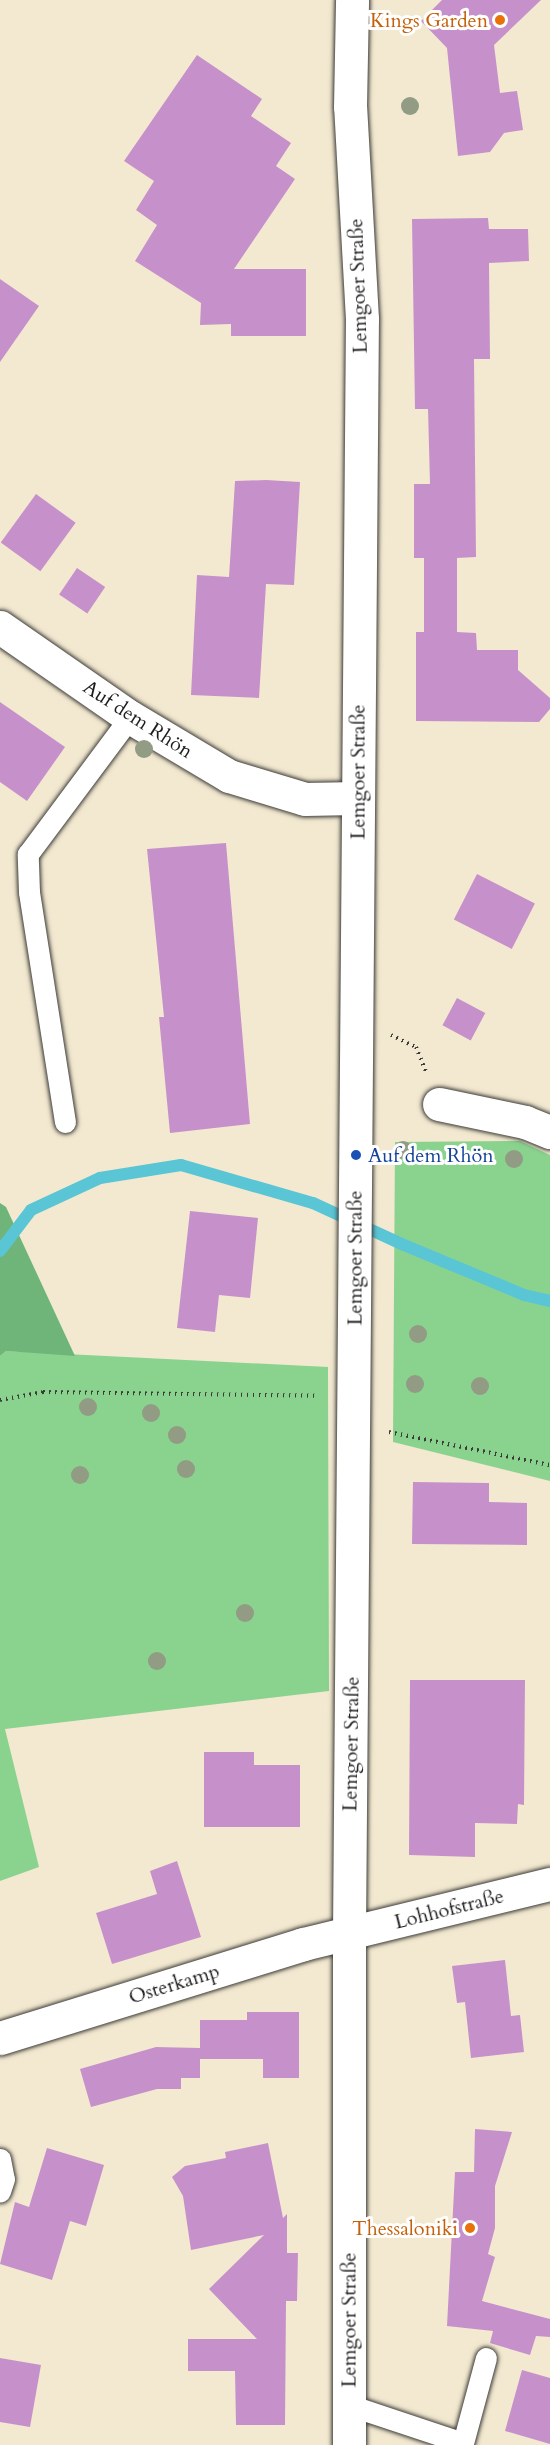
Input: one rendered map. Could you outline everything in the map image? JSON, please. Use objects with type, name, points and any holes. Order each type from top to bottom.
[{"type":"main road","name":"Lemgoer Straße","points":[[349,2445],[349,1935],[362,319],[350,107],[352,0]]},
{"type":"main road","name":"Auf dem Rhön","points":[[0,627],[130,717],[229,776],[305,799],[357,798]]},
{"type":"main road","points":[[439,1104],[525,1122],[550,1132]]},
{"type":"main road","name":"Lohhofstraße","points":[[349,1935],[550,1884]]},
{"type":"main road","name":"Osterkamp","points":[[0,2038],[303,1944],[349,1935]]},
{"type":"lane","points":[[65,1122],[29,892],[28,854],[130,717]]},
{"type":"lane","points":[[0,2159],[4,2179],[0,2191]]},
{"type":"lane","points":[[349,2404],[463,2443],[486,2358]]},
{"type":"path","points":[[357,1037],[388,1033],[416,1047],[439,1104]]},
{"type":"path","points":[[0,1400],[43,1392],[354,1410],[550,1465]]},
{"type":"green space","points":[[520,1141],[550,1155],[550,1481],[393,1442],[395,1142]]},
{"type":"green space","points":[[0,1203],[6,1207],[75,1356],[6,1351],[0,1356]]},
{"type":"green space","points":[[6,1351],[328,1367],[329,1691],[5,1729],[39,1867],[0,1881],[0,1356]]},
{"type":"building","points":[[442,0],[541,0],[494,45],[500,93],[517,91],[523,130],[504,133],[490,152],[458,156],[447,48],[421,21]]},
{"type":"building","points":[[197,55],[262,99],[251,116],[291,143],[276,166],[295,179],[234,269],[306,269],[306,336],[231,336],[231,324],[200,325],[201,303],[135,261],[157,225],[136,210],[154,181],[124,161]]},
{"type":"building","points":[[488,218],[489,229],[528,229],[529,261],[489,263],[490,359],[474,359],[476,557],[457,558],[457,632],[476,633],[477,650],[518,650],[518,670],[550,698],[550,709],[539,722],[416,721],[416,632],[424,632],[424,558],[414,558],[414,484],[430,484],[428,409],[415,409],[412,219]]},
{"type":"building","points":[[0,279],[39,306],[0,362]]},
{"type":"building","points":[[235,481],[300,482],[294,585],[266,584],[259,698],[191,695],[197,575],[229,577]]},
{"type":"building","points":[[36,494],[76,523],[40,571],[1,543]]},
{"type":"building","points":[[77,568],[105,587],[87,614],[59,595]]},
{"type":"building","points":[[0,702],[65,747],[27,801],[0,782]]},
{"type":"building","points":[[226,843],[250,1124],[170,1133],[159,1017],[164,1017],[147,849]]},
{"type":"building","points":[[477,874],[535,904],[512,949],[454,919]]},
{"type":"building","points":[[457,998],[485,1013],[471,1040],[442,1025]]},
{"type":"building","points":[[190,1211],[258,1218],[250,1298],[219,1295],[215,1332],[177,1328]]},
{"type":"building","points":[[413,1482],[489,1483],[489,1502],[527,1503],[527,1545],[412,1544]]},
{"type":"building","points":[[410,1680],[525,1680],[524,1805],[518,1804],[517,1824],[475,1823],[475,1857],[409,1855]]},
{"type":"building","points":[[204,1752],[254,1752],[254,1765],[300,1765],[300,1827],[204,1827]]},
{"type":"building","points":[[177,1861],[201,1937],[112,1964],[96,1913],[157,1894],[150,1871]]},
{"type":"building","points":[[505,1960],[511,2016],[520,2015],[524,2052],[471,2058],[465,2002],[457,2003],[452,1966]]},
{"type":"building","points":[[247,2012],[299,2012],[299,2078],[263,2078],[263,2059],[200,2059],[200,2078],[181,2078],[181,2089],[157,2089],[91,2107],[80,2069],[156,2047],[200,2048],[200,2020],[247,2020]]},
{"type":"building","points":[[475,2129],[512,2132],[495,2186],[495,2228],[488,2254],[495,2257],[482,2301],[550,2319],[550,2337],[536,2336],[530,2355],[490,2343],[493,2331],[447,2326],[455,2172],[474,2172]]},
{"type":"building","points":[[268,2143],[283,2218],[287,2214],[287,2253],[298,2253],[297,2301],[286,2301],[285,2425],[236,2425],[235,2371],[188,2371],[188,2339],[257,2339],[209,2289],[264,2235],[191,2250],[183,2196],[172,2177],[185,2166],[226,2158],[225,2152]]},
{"type":"building","points":[[47,2148],[104,2165],[86,2226],[70,2221],[52,2280],[0,2264],[15,2202],[29,2207]]},
{"type":"building","points":[[0,2358],[41,2365],[30,2427],[0,2422]]},
{"type":"building","points":[[522,2370],[550,2378],[550,2444],[505,2431]]},
{"type":"waterway","points":[[0,1251],[31,1210],[100,1178],[181,1165],[313,1203],[404,1245],[524,1295],[550,1301]]},
{"type":"place","name":"Kings Garden","points":[[500,20]]},
{"type":"place","name":"Auf dem Rhön","points":[[356,1155]]},
{"type":"place","name":"Thessaloniki","points":[[470,2228]]}]
